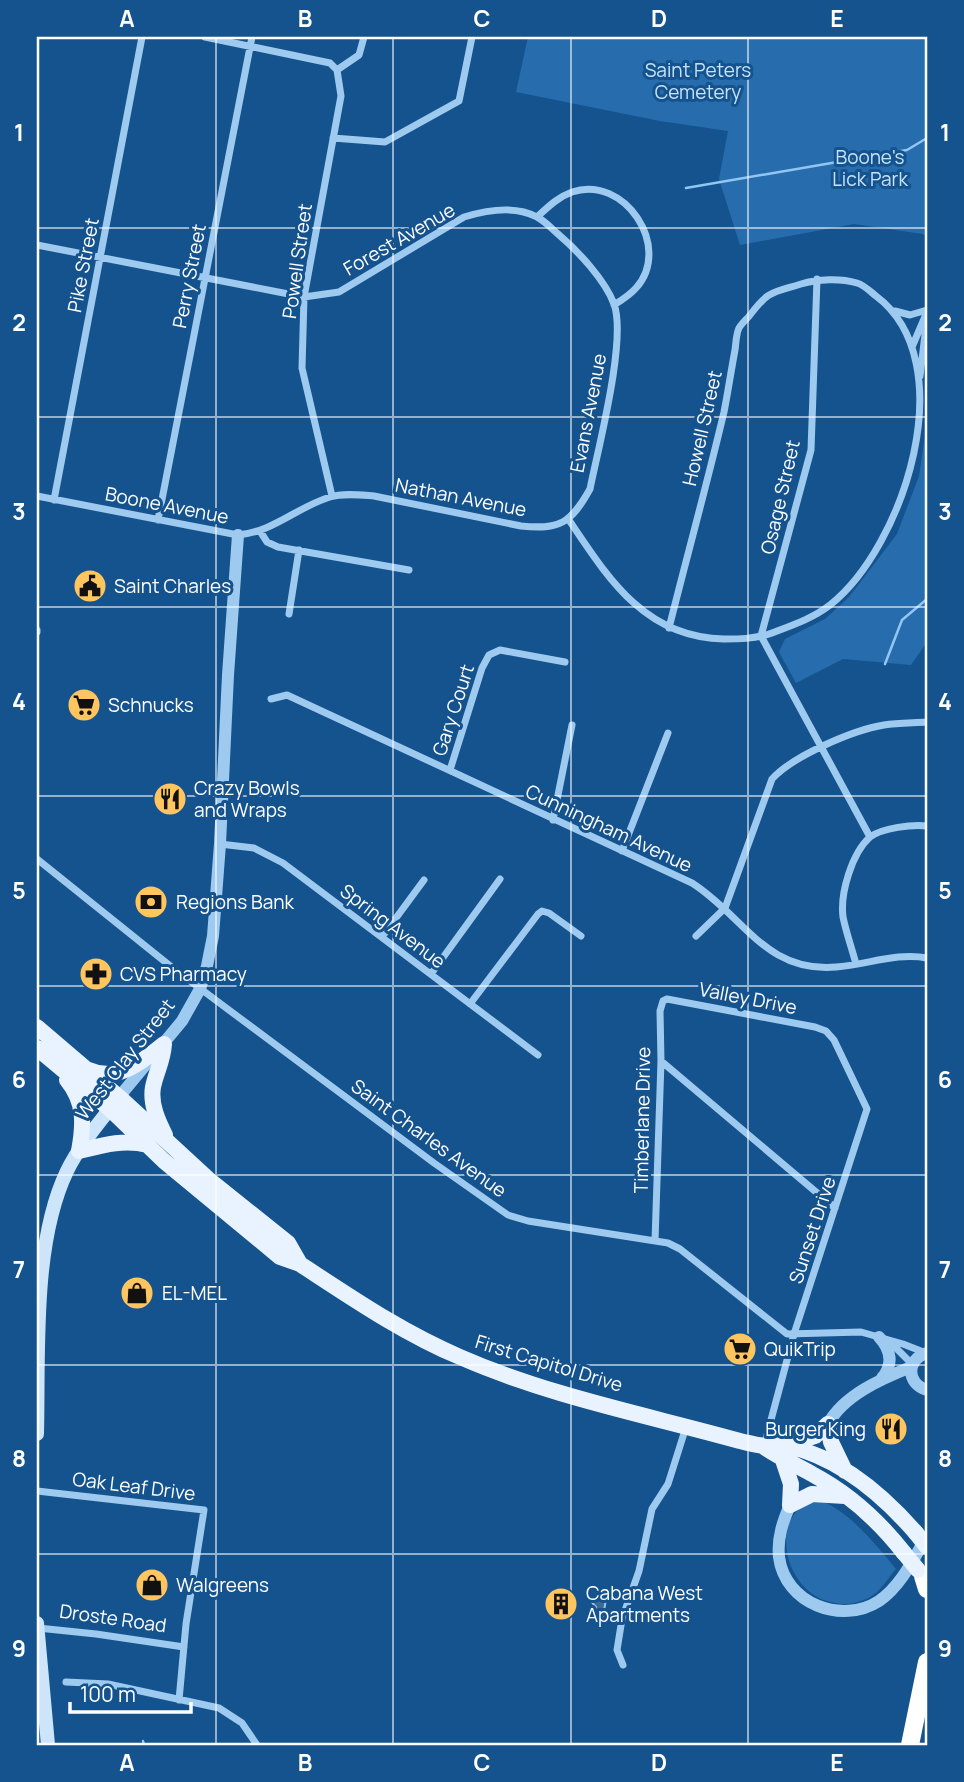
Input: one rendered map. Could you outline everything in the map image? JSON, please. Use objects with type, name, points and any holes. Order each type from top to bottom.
[{"type":"highway","points":[[910,1745],[927,1662]]},
{"type":"highway","points":[[915,1726],[927,1700]]},
{"type":"main road","name":"First Capitol Drive","points":[[37,1027],[88,1070],[148,1145],[259,1241],[280,1257],[300,1264],[384,1319],[459,1357],[529,1382],[845,1471],[879,1495],[922,1535],[927,1547]]},
{"type":"main road","points":[[88,1070],[96,1073],[118,1072],[136,1066],[164,1044]]},
{"type":"main road","points":[[164,1044],[163,1061],[153,1088],[153,1102],[156,1115],[172,1146]]},
{"type":"main road","points":[[41,1051],[75,1091],[82,1109],[84,1125],[79,1151],[120,1142],[134,1141],[148,1145]]},
{"type":"main road","name":"First Capitol Drive","points":[[41,1051],[172,1146],[208,1179],[288,1243],[300,1264]]},
{"type":"main road","name":"West Clay Street","points":[[37,1434],[47,1230],[68,1169],[114,1103]]},
{"type":"main road","points":[[790,1504],[792,1484],[784,1452],[815,1436],[828,1424]]},
{"type":"main road","points":[[828,1424],[831,1442],[845,1471]]},
{"type":"main road","name":"First Capitol Drive","points":[[784,1452],[847,1496],[880,1525],[924,1579]]},
{"type":"main road","points":[[790,1504],[812,1494],[847,1496]]},
{"type":"main road","points":[[37,1623],[48,1745]]},
{"type":"street","name":"Pike Street","points":[[54,499],[142,37]]},
{"type":"street","points":[[205,37],[251,41],[330,63],[337,70],[359,55],[364,37]]},
{"type":"street","points":[[333,138],[386,142],[459,101],[472,37]]},
{"type":"street","name":"Perry Street","points":[[158,520],[251,41]]},
{"type":"street","name":"Powell Street","points":[[332,496],[302,368],[304,297],[341,96],[337,70]]},
{"type":"street","points":[[537,217],[556,200],[575,191],[594,190],[613,195],[628,206],[642,222],[646,233],[648,263],[637,288],[614,304]]},
{"type":"street","name":"Forest Avenue","points":[[37,245],[304,297],[339,292],[464,217],[503,209],[537,217],[585,259],[614,304]]},
{"type":"street","points":[[569,520],[593,556],[627,598],[639,610],[669,628],[715,639],[761,636],[798,623],[831,604],[879,548],[898,509],[913,466],[921,397],[912,348],[899,318],[891,308],[859,284],[817,279]]},
{"type":"street","name":"Howell Street","points":[[669,628],[724,410],[738,329],[766,295],[817,279]]},
{"type":"street","name":"Osage Street","points":[[761,636],[811,450],[817,279]]},
{"type":"street","name":"Evans Avenue","points":[[569,520],[590,489],[616,354],[618,330],[614,304]]},
{"type":"street","points":[[891,308],[910,315],[927,311]]},
{"type":"street","points":[[912,348],[927,311]]},
{"type":"street","points":[[919,383],[927,318]]},
{"type":"street","name":"Boone Avenue","points":[[37,496],[238,535],[260,531]]},
{"type":"street","name":"Nathan Avenue","points":[[260,531],[332,496],[374,496],[521,526],[541,528],[569,520]]},
{"type":"street","points":[[260,531],[263,538],[272,545],[409,570]]},
{"type":"street","name":"West Clay Street","points":[[114,1103],[183,1021],[200,989],[213,936],[238,535]]},
{"type":"street","points":[[289,614],[299,550]]},
{"type":"street","points":[[761,636],[870,837]]},
{"type":"street","name":"Gary Court","points":[[450,770],[482,668],[489,655],[500,650],[565,662]]},
{"type":"street","name":"Cunningham Avenue","points":[[271,699],[287,695],[692,883],[725,908],[756,941],[789,961],[812,968],[899,957],[927,958]]},
{"type":"street","points":[[696,936],[725,908],[772,779],[780,770],[820,747],[882,725],[927,722]]},
{"type":"street","points":[[553,820],[572,725]]},
{"type":"street","points":[[622,852],[668,733]]},
{"type":"street","points":[[856,964],[844,918],[843,900],[850,867],[870,837],[892,829],[927,826]]},
{"type":"street","name":"Spring Avenue","points":[[220,844],[254,848],[270,855],[538,1055]]},
{"type":"street","name":"Saint Charles Avenue","points":[[37,859],[200,989],[508,1215],[528,1221],[667,1243],[680,1249],[781,1331],[794,1334]]},
{"type":"street","points":[[431,974],[500,879]]},
{"type":"street","points":[[382,937],[424,880]]},
{"type":"street","points":[[470,1004],[542,911],[581,936]]},
{"type":"street","name":"Timberlane Drive","points":[[655,1241],[660,1011],[663,1000]]},
{"type":"street","name":"Valley Drive","points":[[663,1000],[826,1031]]},
{"type":"street","name":"Sunset Drive","points":[[764,1447],[794,1334],[867,1109],[834,1040],[826,1031]]},
{"type":"street","points":[[661,1061],[835,1208]]},
{"type":"street","points":[[794,1334],[861,1332],[927,1353]]},
{"type":"street","points":[[884,1338],[911,1366],[923,1389]]},
{"type":"street","points":[[877,1383],[889,1370],[890,1364],[884,1338]]},
{"type":"street","points":[[828,1424],[847,1401],[911,1366],[918,1357],[927,1353]]},
{"type":"street","points":[[877,1383],[923,1389]]},
{"type":"street","points":[[623,1665],[617,1650],[622,1619],[639,1571],[652,1509],[668,1484],[686,1426]]},
{"type":"street","name":"Oak Leaf Drive","points":[[37,1491],[204,1510],[179,1700]]},
{"type":"street","points":[[790,1504],[779,1544],[783,1572],[799,1594],[810,1603],[832,1611],[858,1610],[885,1597],[901,1578],[922,1535]]},
{"type":"street","name":"Droste Road","points":[[37,1628],[184,1647]]},
{"type":"street","points":[[66,1682],[108,1684],[219,1707],[242,1723],[257,1745]]},
{"type":"green space","points":[[528,37],[927,37],[927,238],[923,234],[854,224],[740,245],[719,179],[728,131],[660,121],[516,92]]},
{"type":"green space","points":[[927,421],[927,642],[911,665],[843,659],[796,683],[779,652],[785,639],[825,619],[849,597],[897,534],[919,476]]},
{"type":"green space","points":[[821,1501],[842,1512],[852,1521],[896,1569],[879,1591],[866,1599],[840,1604],[816,1596],[802,1584],[792,1568],[787,1550],[787,1532],[793,1517],[804,1506]]},
{"type":"shaded area","points":[[593,1597],[606,1599],[603,1617],[598,1616],[595,1620],[593,1611],[596,1607],[590,1600]]},
{"type":"waterway","points":[[686,188],[907,150],[927,138]]},
{"type":"waterway","points":[[885,664],[902,620],[927,599]]},
{"type":"waterway","points":[[143,1741],[144,1745]]},
{"type":"place","name":"Saint Charles","points":[[90,586]]},
{"type":"place","name":"Schnucks","points":[[84,705]]},
{"type":"place","name":"Crazy Bowls and Wraps","points":[[170,799]]},
{"type":"place","name":"Regions Bank","points":[[151,902]]},
{"type":"place","name":"CVS Pharmacy","points":[[96,974]]},
{"type":"place","name":"EL-MEL","points":[[137,1293]]},
{"type":"place","name":"QuikTrip","points":[[740,1349]]},
{"type":"place","name":"Burger King","points":[[891,1429]]},
{"type":"place","name":"Walgreens","points":[[152,1585]]},
{"type":"place","name":"Cabana West Apartments","points":[[561,1604]]},
{"type":"park label","name":"Saint Peters Cemetery","points":[[698,81]]},
{"type":"park label","name":"Boone's Lick Park","points":[[870,168]]}]
